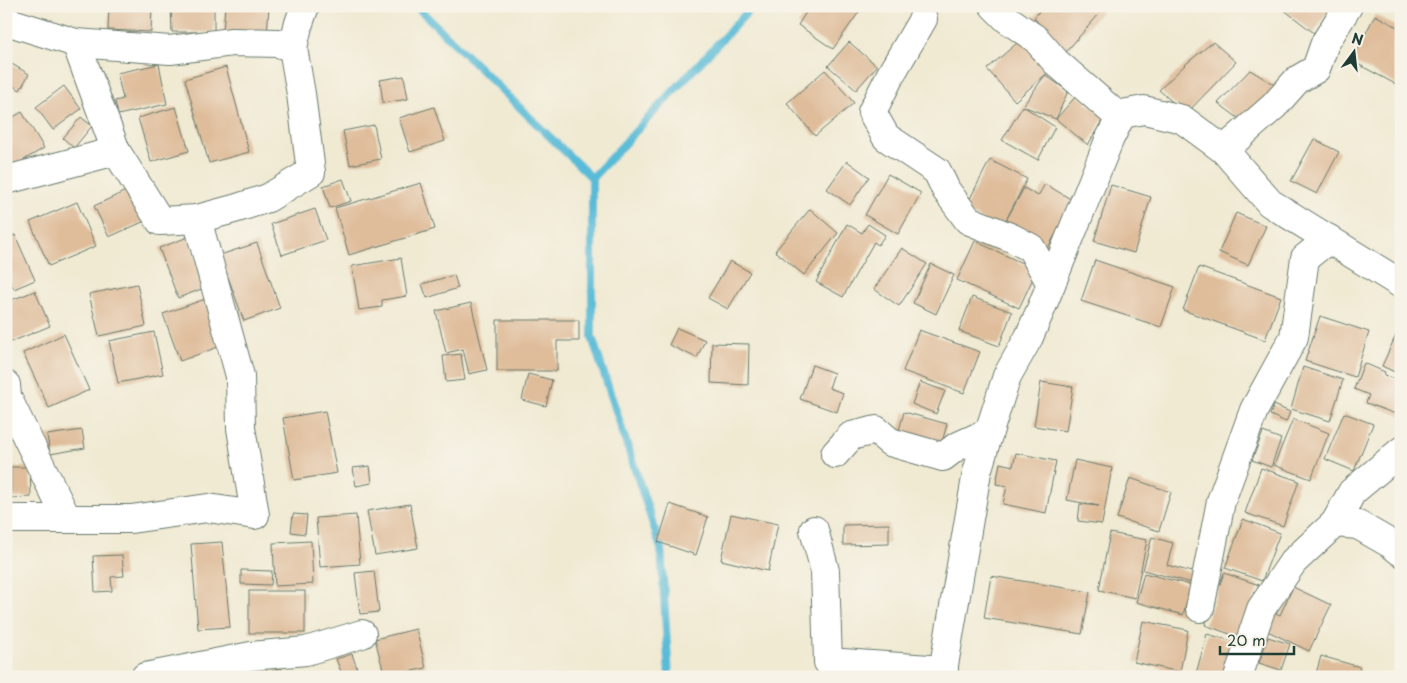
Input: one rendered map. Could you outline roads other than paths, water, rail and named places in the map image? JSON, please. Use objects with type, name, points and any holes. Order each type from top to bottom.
[{"type":"street","points":[[76,43],[116,152],[160,221],[197,219],[268,198],[311,172],[293,48],[305,6]]},
{"type":"street","points":[[994,6],[1007,19],[1036,39],[1056,62],[1120,118]]},
{"type":"street","points":[[1224,150],[1274,106],[1297,80],[1316,69],[1326,43],[1348,6]]},
{"type":"street","points":[[923,19],[891,74],[872,112],[886,137],[936,171],[946,190],[968,220],[1031,248],[1051,284]]},
{"type":"street","points":[[6,21],[76,43],[170,50],[232,42],[278,43],[293,48]]},
{"type":"street","points":[[814,530],[825,571],[828,662],[943,673],[977,472],[989,432],[1007,376],[1028,337],[1110,138],[1122,114],[1144,110],[1182,119],[1224,150],[1270,203],[1401,284]]},
{"type":"street","points":[[6,180],[116,152]]},
{"type":"street","points":[[6,519],[131,519],[208,508],[255,515],[241,428],[240,376],[197,219]]},
{"type":"street","points":[[1200,608],[1221,501],[1254,410],[1294,338],[1305,258],[1329,239]]},
{"type":"street","points":[[6,385],[7,397],[67,519]]},
{"type":"street","points":[[835,454],[851,436],[876,430],[890,442],[943,457],[956,447],[989,432]]},
{"type":"street","points":[[1238,677],[1261,609],[1293,562],[1335,523],[1352,492],[1401,451]]},
{"type":"street","points":[[1335,523],[1358,525],[1401,552]]},
{"type":"street","points":[[145,677],[251,656],[306,650],[362,634]]},
{"type":"waterway","points":[[416,6],[592,178],[592,337],[661,549],[669,677]]},
{"type":"waterway","points":[[592,178],[753,6]]}]
